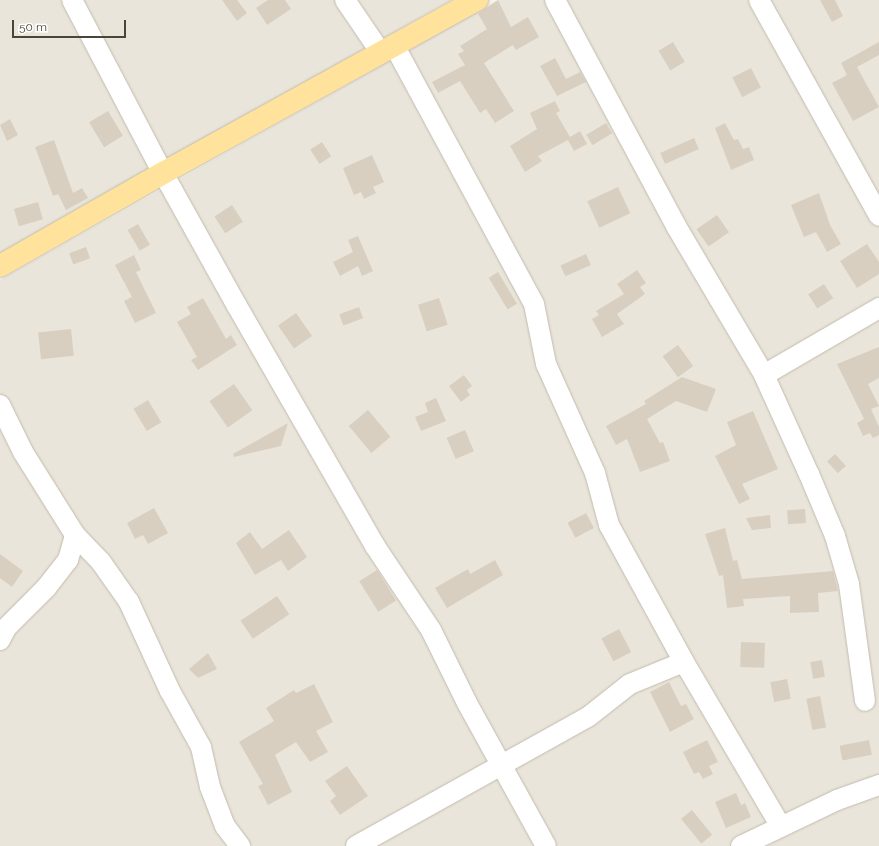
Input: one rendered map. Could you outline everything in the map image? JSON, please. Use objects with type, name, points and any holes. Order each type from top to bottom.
[{"type":"main road","points":[[0,266],[163,172],[476,0]]},
{"type":"street","points":[[72,0],[163,172],[375,546],[432,630],[501,767],[546,846]]},
{"type":"street","points":[[345,0],[387,49],[534,304],[546,364],[595,474],[609,525],[684,662],[781,827]]},
{"type":"street","points":[[555,0],[676,226],[764,375],[835,536],[849,584],[866,701]]},
{"type":"street","points":[[759,0],[879,216]]},
{"type":"street","points":[[764,375],[879,308]]},
{"type":"street","points":[[0,405],[23,452],[75,535],[101,562],[129,602],[170,691],[201,747],[210,787],[224,826],[240,846]]},
{"type":"street","points":[[0,640],[6,628],[46,588],[68,560],[75,535]]},
{"type":"street","points":[[356,846],[501,767],[588,717],[630,684],[684,662]]},
{"type":"street","points":[[741,846],[837,800],[879,785]]},
{"type":"shaded area","points":[[0,0],[451,0],[0,254]]},
{"type":"shaded area","points":[[498,0],[879,0],[879,846],[0,846],[0,280]]},
{"type":"building","points":[[222,0],[237,0],[247,13],[237,21]]},
{"type":"building","points":[[268,0],[285,0],[291,9],[267,25],[256,8]]},
{"type":"building","points":[[498,0],[511,27],[528,17],[539,37],[516,50],[513,45],[484,63],[514,111],[495,123],[486,109],[480,113],[460,81],[438,93],[432,82],[465,65],[458,54],[464,51],[460,46],[487,29],[478,14]]},
{"type":"building","points":[[820,0],[835,0],[843,16],[832,22]]},
{"type":"building","points":[[673,42],[685,62],[670,70],[658,51]]},
{"type":"building","points":[[879,42],[879,55],[857,67],[879,107],[853,121],[832,83],[847,75],[841,63]]},
{"type":"building","points":[[555,58],[566,79],[580,72],[586,82],[557,96],[540,66]]},
{"type":"building","points":[[751,68],[761,88],[742,97],[732,78]]},
{"type":"building","points":[[555,101],[560,111],[556,113],[570,137],[580,131],[587,144],[574,151],[568,140],[538,156],[542,161],[525,172],[510,146],[537,129],[530,113]]},
{"type":"building","points":[[108,111],[123,136],[104,147],[89,122]]},
{"type":"building","points":[[10,119],[18,135],[7,141],[0,125]]},
{"type":"building","points":[[606,123],[612,133],[592,145],[586,135]]},
{"type":"building","points":[[725,123],[734,140],[738,139],[743,149],[749,147],[754,160],[731,170],[715,128]]},
{"type":"building","points":[[694,138],[699,149],[665,164],[660,153]]},
{"type":"building","points":[[54,140],[73,193],[82,188],[88,198],[66,210],[58,194],[53,196],[35,147]]},
{"type":"building","points":[[322,142],[331,156],[320,164],[310,150]]},
{"type":"building","points":[[372,155],[384,182],[373,187],[376,193],[364,199],[361,192],[354,195],[343,168]]},
{"type":"building","points":[[618,187],[630,213],[599,228],[587,201]]},
{"type":"building","points":[[819,193],[830,225],[841,244],[827,252],[816,232],[804,237],[791,205]]},
{"type":"building","points":[[38,202],[43,219],[19,226],[14,209]]},
{"type":"building","points":[[232,205],[243,222],[225,233],[214,216]]},
{"type":"building","points":[[717,215],[729,232],[709,247],[697,229]]},
{"type":"building","points":[[138,224],[150,245],[140,251],[128,230]]},
{"type":"building","points":[[358,236],[373,271],[362,276],[358,266],[340,276],[333,262],[353,252],[348,240]]},
{"type":"building","points":[[867,244],[879,262],[879,274],[857,288],[840,261]]},
{"type":"building","points":[[86,247],[90,258],[73,264],[69,253]]},
{"type":"building","points":[[586,254],[591,265],[565,276],[560,265]]},
{"type":"building","points":[[134,255],[141,270],[136,272],[156,313],[135,323],[124,301],[132,297],[115,265]]},
{"type":"building","points":[[637,270],[646,283],[640,287],[645,294],[617,314],[624,324],[602,337],[592,319],[599,315],[596,311],[624,294],[617,284]]},
{"type":"building","points":[[498,272],[517,304],[508,309],[489,278]]},
{"type":"building","points":[[824,284],[833,298],[817,309],[808,294]]},
{"type":"building","points":[[203,298],[226,339],[231,335],[237,345],[198,370],[191,360],[197,357],[177,322],[191,314],[187,307]]},
{"type":"building","points":[[439,298],[448,325],[427,331],[418,305]]},
{"type":"building","points":[[359,307],[363,318],[343,325],[339,314]]},
{"type":"building","points":[[296,313],[312,336],[294,349],[278,326]]},
{"type":"building","points":[[71,329],[74,356],[41,359],[38,332]]},
{"type":"building","points":[[678,345],[693,366],[678,377],[663,356]]},
{"type":"building","points":[[879,347],[879,378],[868,384],[879,406],[871,409],[879,427],[879,435],[873,438],[870,433],[863,436],[857,423],[864,419],[837,364]]},
{"type":"building","points":[[464,375],[472,386],[467,390],[470,395],[461,402],[449,386]]},
{"type":"building","points":[[682,377],[716,389],[707,412],[676,401],[647,419],[660,443],[663,442],[670,461],[640,472],[627,439],[616,445],[606,426],[646,404],[644,401]]},
{"type":"building","points":[[234,384],[252,410],[228,427],[209,401]]},
{"type":"building","points":[[436,398],[446,421],[421,431],[415,417],[428,412],[425,403]]},
{"type":"building","points":[[148,400],[161,422],[147,431],[133,409]]},
{"type":"building","points":[[368,410],[390,437],[371,453],[349,426]]},
{"type":"building","points":[[753,411],[778,469],[742,484],[750,499],[739,504],[715,456],[736,445],[727,422]]},
{"type":"building","points":[[288,423],[281,446],[234,457],[233,454]]},
{"type":"building","points":[[465,430],[474,451],[456,459],[447,438]]},
{"type":"building","points":[[835,454],[846,466],[838,473],[827,462]]},
{"type":"building","points":[[154,508],[168,533],[148,544],[143,535],[135,539],[127,523]]},
{"type":"building","points":[[805,509],[806,523],[788,524],[787,510]]},
{"type":"building","points":[[586,513],[594,528],[575,538],[567,523]]},
{"type":"building","points":[[770,515],[771,528],[752,530],[746,518]]},
{"type":"building","points":[[725,528],[733,561],[737,560],[742,579],[833,571],[838,591],[818,593],[819,612],[790,613],[790,596],[743,599],[744,606],[727,608],[723,575],[719,576],[705,534]]},
{"type":"building","points":[[289,530],[307,557],[288,571],[281,560],[255,575],[236,543],[250,532],[262,549]]},
{"type":"building","points":[[0,554],[23,571],[12,587],[0,578]]},
{"type":"building","points":[[495,560],[503,575],[447,608],[435,588],[468,569],[470,574]]},
{"type":"building","points":[[377,570],[396,601],[378,612],[359,581]]},
{"type":"building","points":[[277,596],[289,614],[253,639],[241,621]]},
{"type":"building","points":[[619,629],[631,652],[614,661],[601,638]]},
{"type":"building","points":[[741,642],[765,643],[764,668],[740,667]]},
{"type":"building","points":[[208,653],[217,669],[198,678],[189,669]]},
{"type":"building","points":[[822,660],[825,677],[813,679],[810,662]]},
{"type":"building","points":[[787,679],[791,699],[774,702],[770,682]]},
{"type":"building","points":[[669,682],[681,706],[686,704],[694,719],[670,732],[650,692]]},
{"type":"building","points":[[314,684],[333,722],[316,731],[328,752],[310,762],[296,742],[275,755],[292,792],[268,805],[258,786],[263,784],[239,742],[274,721],[266,708],[294,690],[296,693]]},
{"type":"building","points":[[820,696],[826,727],[812,730],[806,699]]},
{"type":"building","points":[[707,740],[718,762],[709,766],[713,774],[703,779],[699,772],[694,774],[683,752]]},
{"type":"building","points":[[869,740],[872,755],[842,760],[840,746]]},
{"type":"building","points":[[347,766],[368,796],[340,815],[330,801],[336,796],[325,781]]},
{"type":"building","points":[[736,793],[741,805],[745,803],[751,817],[726,828],[715,802]]},
{"type":"building","points":[[692,810],[712,835],[701,844],[681,819]]}]
